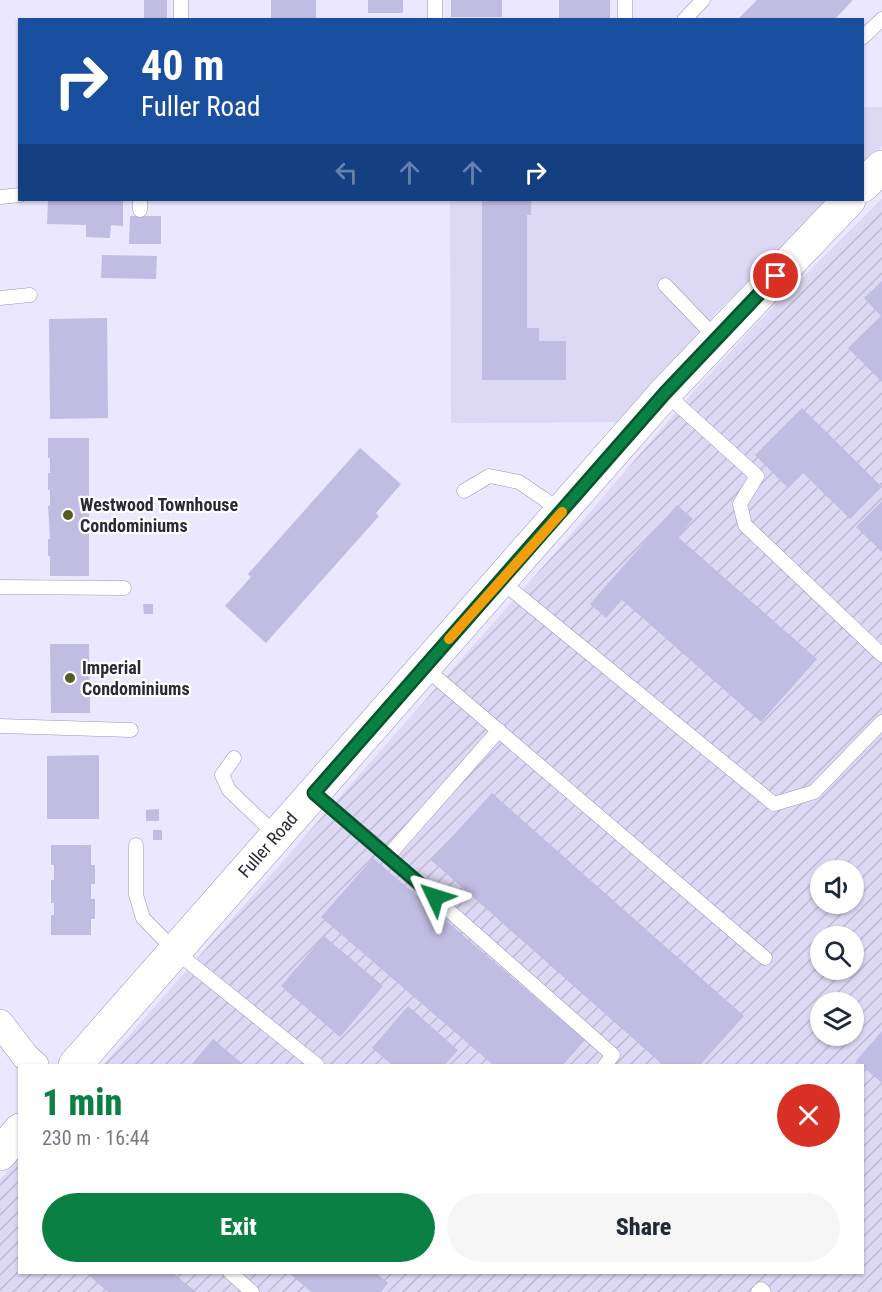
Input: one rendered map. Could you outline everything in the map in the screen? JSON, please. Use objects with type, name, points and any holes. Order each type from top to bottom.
[{"type":"street","points":[[864,184],[882,167]]},
{"type":"street","name":"Fuller Road","points":[[76,1064],[665,393],[848,201]]},
{"type":"street","points":[[0,1023],[34,1064]]},
{"type":"street","points":[[0,1154],[18,1132]]},
{"type":"lane","points":[[181,0],[181,18]]},
{"type":"lane","points":[[435,0],[435,18]]},
{"type":"lane","points":[[625,0],[625,18]]},
{"type":"lane","points":[[686,18],[702,0]]},
{"type":"lane","points":[[864,36],[882,19]]},
{"type":"lane","points":[[0,198],[18,195]]},
{"type":"lane","points":[[665,285],[717,339]]},
{"type":"lane","points":[[0,298],[30,295]]},
{"type":"lane","points":[[665,393],[757,476],[740,504],[745,525],[882,655]]},
{"type":"lane","points":[[464,491],[489,476],[519,482],[544,498],[561,513]]},
{"type":"lane","points":[[501,581],[774,804],[814,792],[882,722]]},
{"type":"lane","points":[[0,587],[124,588]]},
{"type":"lane","points":[[424,668],[765,958]]},
{"type":"lane","points":[[0,726],[130,730]]},
{"type":"lane","points":[[386,855],[499,730]]},
{"type":"lane","points":[[234,758],[222,775],[229,790],[276,835]]},
{"type":"lane","points":[[314,793],[386,855],[609,1060]]},
{"type":"lane","points":[[136,845],[136,895],[144,918],[175,951],[316,1064]]},
{"type":"lane","points":[[232,1274],[252,1292]]},
{"type":"lane","points":[[758,1292],[761,1289],[764,1292]]},
{"type":"shaded area","points":[[864,107],[882,107],[882,146],[864,165]]},
{"type":"shaded area","points":[[882,199],[882,1292],[0,1292],[0,1180],[18,1158],[18,1274],[864,1274],[864,1064],[104,1064],[555,553],[694,391],[749,332]]},
{"type":"shaded area","points":[[450,201],[828,201],[717,312],[620,422],[451,423]]},
{"type":"building","points":[[144,0],[167,0],[167,18],[144,18]]},
{"type":"building","points":[[271,0],[316,0],[316,18],[271,18]]},
{"type":"building","points":[[368,0],[403,0],[403,13],[368,13]]},
{"type":"building","points":[[451,0],[502,0],[502,17],[451,17]]},
{"type":"building","points":[[559,0],[610,0],[610,18],[559,18]]},
{"type":"building","points":[[757,0],[853,0],[836,18],[739,18]]},
{"type":"building","points":[[48,201],[123,201],[123,226],[111,225],[110,238],[86,237],[86,225],[47,224]]},
{"type":"building","points":[[482,201],[531,201],[531,215],[527,215],[527,328],[539,328],[539,341],[566,341],[566,380],[482,380]]},
{"type":"building","points":[[130,216],[161,216],[161,244],[129,244]]},
{"type":"building","points":[[102,255],[157,256],[156,279],[101,278]]},
{"type":"building","points":[[882,281],[882,382],[848,348],[881,316],[864,298]]},
{"type":"building","points":[[107,318],[108,418],[50,419],[49,319]]},
{"type":"building","points":[[802,408],[882,487],[850,519],[803,473],[788,488],[755,455]]},
{"type":"building","name":"Westwood Townhouse Condominiums","points":[[48,438],[89,438],[89,576],[50,576]]},
{"type":"building","points":[[360,448],[401,484],[376,513],[379,516],[266,643],[225,606],[251,577],[248,574]]},
{"type":"building","points":[[882,501],[882,552],[856,527]]},
{"type":"building","points":[[677,505],[693,519],[678,537],[817,659],[761,722],[622,600],[606,618],[590,604]]},
{"type":"building","points":[[143,604],[153,604],[153,614],[144,614]]},
{"type":"building","name":"Imperial Condominiums","points":[[50,644],[89,644],[90,713],[51,713]]},
{"type":"building","points":[[99,755],[99,819],[47,819],[47,756]]},
{"type":"building","points":[[492,793],[744,1016],[701,1064],[662,1064],[431,860]]},
{"type":"building","points":[[159,809],[159,821],[146,821],[146,810]]},
{"type":"building","points":[[153,830],[162,830],[162,840],[153,840]]},
{"type":"building","points":[[51,845],[91,845],[91,865],[95,865],[95,884],[91,884],[91,899],[95,899],[95,919],[91,919],[91,935],[51,935],[51,915],[54,915],[54,903],[51,903],[51,880],[54,880],[54,865],[51,865]]},
{"type":"building","points":[[373,858],[585,1040],[564,1064],[492,1064],[321,917]]},
{"type":"building","points":[[324,936],[383,986],[340,1037],[281,986]]},
{"type":"building","points":[[408,1006],[458,1050],[446,1064],[391,1064],[372,1048]]},
{"type":"building","points":[[882,1031],[882,1083],[864,1068],[864,1064],[856,1061]]},
{"type":"building","points":[[213,1039],[243,1064],[192,1064]]},
{"type":"building","points":[[87,1274],[174,1274],[196,1292],[108,1292]]},
{"type":"building","points":[[290,1274],[377,1274],[388,1283],[381,1292],[311,1292]]},
{"type":"slow traffic","points":[[449,639],[562,512]]},
{"type":"place","name":"Westwood Townhouse Condominiums","points":[[68,515]]},
{"type":"place","name":"Imperial Condominiums","points":[[70,678]]},
{"type":"route","points":[[435,897],[314,793],[665,393],[776,276]]}]
